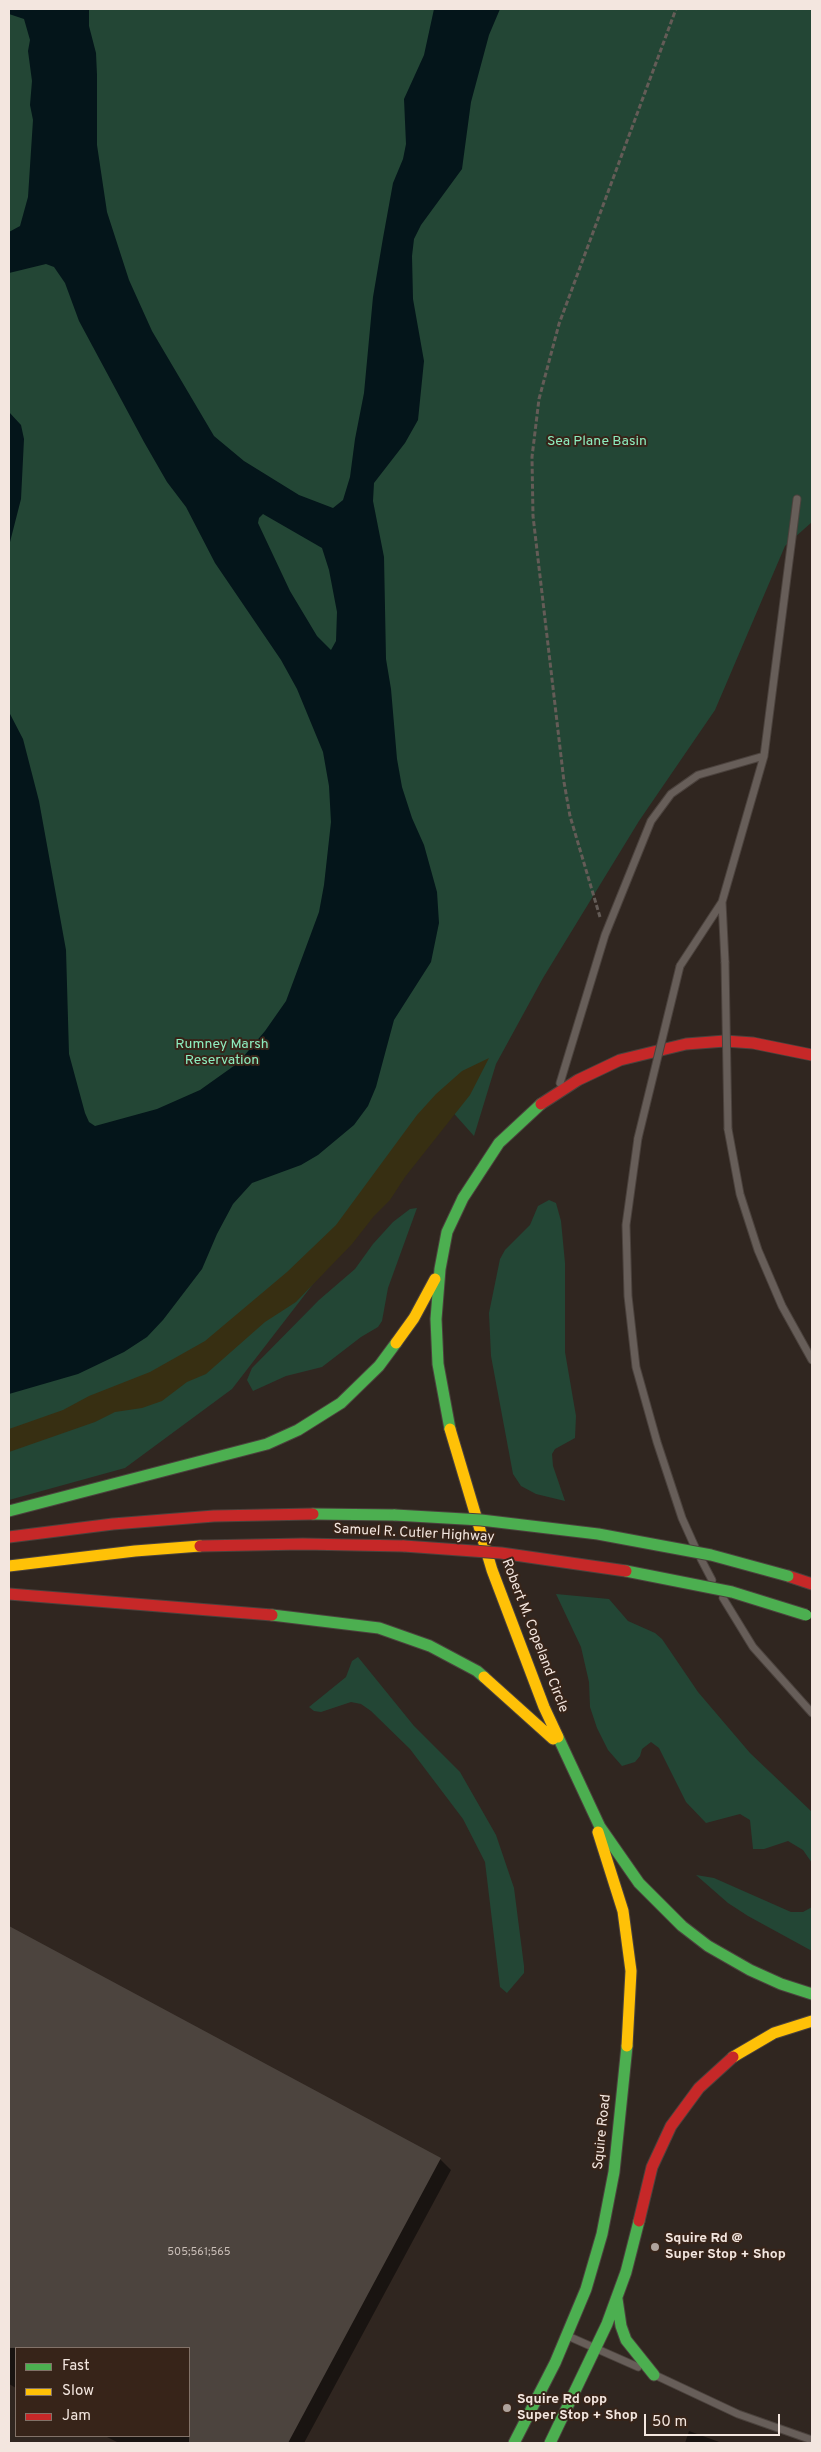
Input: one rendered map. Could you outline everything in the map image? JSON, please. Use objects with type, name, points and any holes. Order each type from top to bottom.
[{"type":"main road","name":"Robert M. Copeland Circle","points":[[812,1055],[777,1046],[740,1042],[686,1044],[620,1060],[585,1076],[557,1093],[516,1125],[483,1164],[452,1219],[440,1269],[437,1348],[451,1433],[492,1570],[511,1623],[561,1746],[591,1810],[608,1840],[624,1865],[659,1905],[708,1946],[750,1970],[781,1984],[812,1994]]},
{"type":"main road","points":[[9,1511],[235,1454],[267,1444],[298,1430],[341,1403],[379,1366],[414,1318],[440,1269]]},
{"type":"main road","name":"Samuel R. Cutler Highway","points":[[9,1537],[113,1524],[282,1513],[395,1515],[481,1520],[598,1534],[711,1555],[812,1584]]},
{"type":"main road","name":"Samuel R. Cutler Highway","points":[[9,1566],[135,1551],[202,1546],[303,1544],[404,1546],[500,1553],[618,1569],[732,1592],[809,1616]]},
{"type":"main road","points":[[9,1594],[199,1608],[341,1622],[379,1628],[430,1646],[476,1672],[561,1746]]},
{"type":"main road","name":"Squire Road","points":[[514,2443],[568,2336],[591,2271],[609,2203],[620,2125],[631,1994],[630,1952],[623,1911],[591,1810]]},
{"type":"main road","points":[[550,2443],[597,2349],[617,2299],[634,2243],[652,2167],[663,2140],[679,2112],[708,2078],[739,2052],[774,2033],[812,2021]]},
{"type":"main road","points":[[617,2299],[621,2326],[626,2340],[654,2375]]},
{"type":"lane","points":[[797,499],[764,756],[722,902],[680,966],[638,1138],[626,1224],[628,1296],[636,1367],[657,1442],[682,1518],[708,1574],[752,1647],[812,1713]]},
{"type":"lane","points":[[557,1093],[605,935],[651,821],[671,794],[698,775],[764,756]]},
{"type":"lane","points":[[722,902],[728,1129],[740,1194],[758,1250],[782,1306],[812,1360]]},
{"type":"lane","points":[[568,2336],[738,2414],[812,2440]]},
{"type":"path","points":[[605,935],[581,860],[564,782],[534,525],[532,457],[538,400],[559,324],[676,9]]},
{"type":"green space","name":"Rumney Marsh Reservation","points":[[9,9],[812,9],[812,522],[785,546],[715,710],[639,821],[543,978],[496,1064],[474,1136],[449,1108],[232,1389],[125,1468],[9,1500]]},
{"type":"green space","points":[[549,1200],[556,1203],[561,1221],[565,1263],[565,1352],[576,1416],[575,1438],[555,1449],[552,1454],[553,1466],[565,1501],[536,1494],[521,1486],[513,1474],[491,1356],[489,1313],[500,1259],[505,1250],[530,1225],[538,1206]]},
{"type":"green space","points":[[417,1208],[388,1288],[382,1321],[378,1327],[361,1337],[322,1367],[286,1376],[253,1391],[247,1380],[252,1368],[319,1300],[355,1269],[373,1244],[393,1222],[410,1209]]},
{"type":"green space","points":[[556,1594],[609,1599],[628,1621],[655,1633],[662,1639],[698,1692],[750,1753],[812,1812],[812,1863],[803,1850],[788,1841],[764,1849],[753,1849],[750,1820],[740,1814],[706,1823],[686,1802],[659,1748],[651,1742],[642,1749],[640,1756],[635,1762],[622,1766],[608,1750],[597,1728],[590,1707],[589,1682],[581,1647]]},
{"type":"green space","points":[[358,1657],[414,1726],[460,1772],[496,1835],[514,1888],[524,1966],[524,1973],[507,1993],[500,1987],[485,1862],[463,1819],[410,1749],[371,1711],[361,1704],[351,1702],[321,1712],[314,1711],[309,1707],[346,1677],[352,1661]]},
{"type":"green space","points":[[696,1875],[714,1878],[791,1912],[803,1912],[812,1907],[812,1951],[728,1903]]},
{"type":"sand","points":[[489,1058],[470,1095],[405,1177],[390,1200],[374,1216],[352,1244],[296,1302],[265,1322],[206,1374],[187,1382],[162,1401],[142,1408],[115,1412],[95,1422],[9,1452],[9,1429],[63,1410],[89,1396],[150,1372],[205,1341],[287,1272],[336,1225],[417,1115],[436,1094],[462,1071]]},
{"type":"shaded area","points":[[9,9],[89,9],[89,26],[96,53],[97,145],[107,212],[129,280],[152,331],[214,436],[244,461],[299,495],[333,508],[343,500],[350,477],[364,393],[373,297],[393,183],[403,159],[406,144],[404,99],[424,55],[434,9],[500,9],[489,35],[471,102],[462,169],[421,225],[414,239],[412,256],[413,299],[424,361],[418,420],[405,443],[374,483],[373,501],[384,557],[386,659],[391,689],[397,759],[402,787],[412,818],[424,845],[437,892],[439,923],[431,962],[394,1020],[376,1087],[368,1106],[354,1125],[318,1155],[301,1165],[252,1183],[233,1204],[217,1234],[202,1269],[163,1320],[147,1337],[124,1352],[78,1374],[9,1394],[9,712],[23,739],[39,801],[66,950],[69,1054],[85,1113],[89,1122],[95,1126],[157,1109],[200,1090],[238,1063],[265,1031],[286,1001],[319,912],[331,822],[329,786],[323,752],[297,689],[281,660],[215,563],[186,507],[167,482],[144,442],[79,321],[65,283],[54,267],[46,264],[9,273],[9,232],[20,226],[28,197],[33,120],[30,105],[32,81],[28,51],[30,40],[24,19],[9,14]],"holes":[[[263,514],[322,548],[329,570],[337,612],[336,641],[331,650],[317,636],[290,591],[258,523],[259,518]]]},
{"type":"shaded area","points":[[9,412],[21,425],[24,439],[21,499],[9,546]]},
{"type":"building","points":[[9,1926],[441,2158],[288,2443],[189,2443],[190,2347],[9,2348]]},
{"type":"traffic: fast","points":[[450,1429],[438,1364],[436,1319],[440,1269],[447,1232],[463,1198],[499,1143],[541,1104]]},
{"type":"traffic: fast","points":[[9,1511],[267,1444],[298,1430],[341,1403],[379,1366],[396,1343]]},
{"type":"traffic: fast","points":[[313,1514],[395,1515]]},
{"type":"traffic: fast","points":[[395,1515],[481,1520],[598,1534],[711,1555],[788,1576]]},
{"type":"traffic: fast","points":[[626,1571],[732,1592],[806,1615]]},
{"type":"traffic: fast","points":[[272,1615],[379,1628],[430,1646],[477,1671],[484,1677]]},
{"type":"traffic: fast","points":[[558,1737],[600,1827],[639,1883],[682,1926],[708,1946],[750,1970],[781,1984],[812,1994]]},
{"type":"traffic: fast","points":[[514,2443],[555,2363],[586,2289],[602,2234],[614,2172],[627,2046]]},
{"type":"traffic: fast","points":[[550,2443],[607,2324],[626,2272],[639,2221]]},
{"type":"traffic: fast","points":[[617,2299],[621,2326],[626,2340],[654,2375]]},
{"type":"traffic: slow","points":[[396,1343],[414,1318],[435,1279]]},
{"type":"traffic: slow","points":[[450,1429],[492,1570],[544,1707],[558,1737]]},
{"type":"traffic: slow","points":[[9,1566],[135,1551],[200,1546]]},
{"type":"traffic: slow","points":[[484,1677],[553,1739]]},
{"type":"traffic: slow","points":[[598,1832],[623,1911],[631,1971],[627,2046]]},
{"type":"traffic: slow","points":[[733,2057],[774,2033],[812,2021]]},
{"type":"traffic: jam","points":[[541,1104],[578,1080],[620,1060],[686,1044],[725,1041],[753,1043],[812,1055]]},
{"type":"traffic: jam","points":[[9,1537],[113,1524],[214,1516],[313,1514]]},
{"type":"traffic: jam","points":[[200,1546],[303,1544],[404,1546]]},
{"type":"traffic: jam","points":[[404,1546],[501,1553],[626,1571]]},
{"type":"traffic: jam","points":[[788,1576],[812,1584]]},
{"type":"traffic: jam","points":[[9,1594],[272,1615]]},
{"type":"traffic: jam","points":[[639,2221],[652,2167],[671,2126],[699,2088],[733,2057]]},
{"type":"place","name":"Squire Rd @ Super Stop + Shop","points":[[655,2247]]},
{"type":"place","name":"Squire Rd opp Super Stop + Shop","points":[[507,2408]]},
{"type":"park label","name":"Sea Plane Basin","points":[[597,442]]}]
